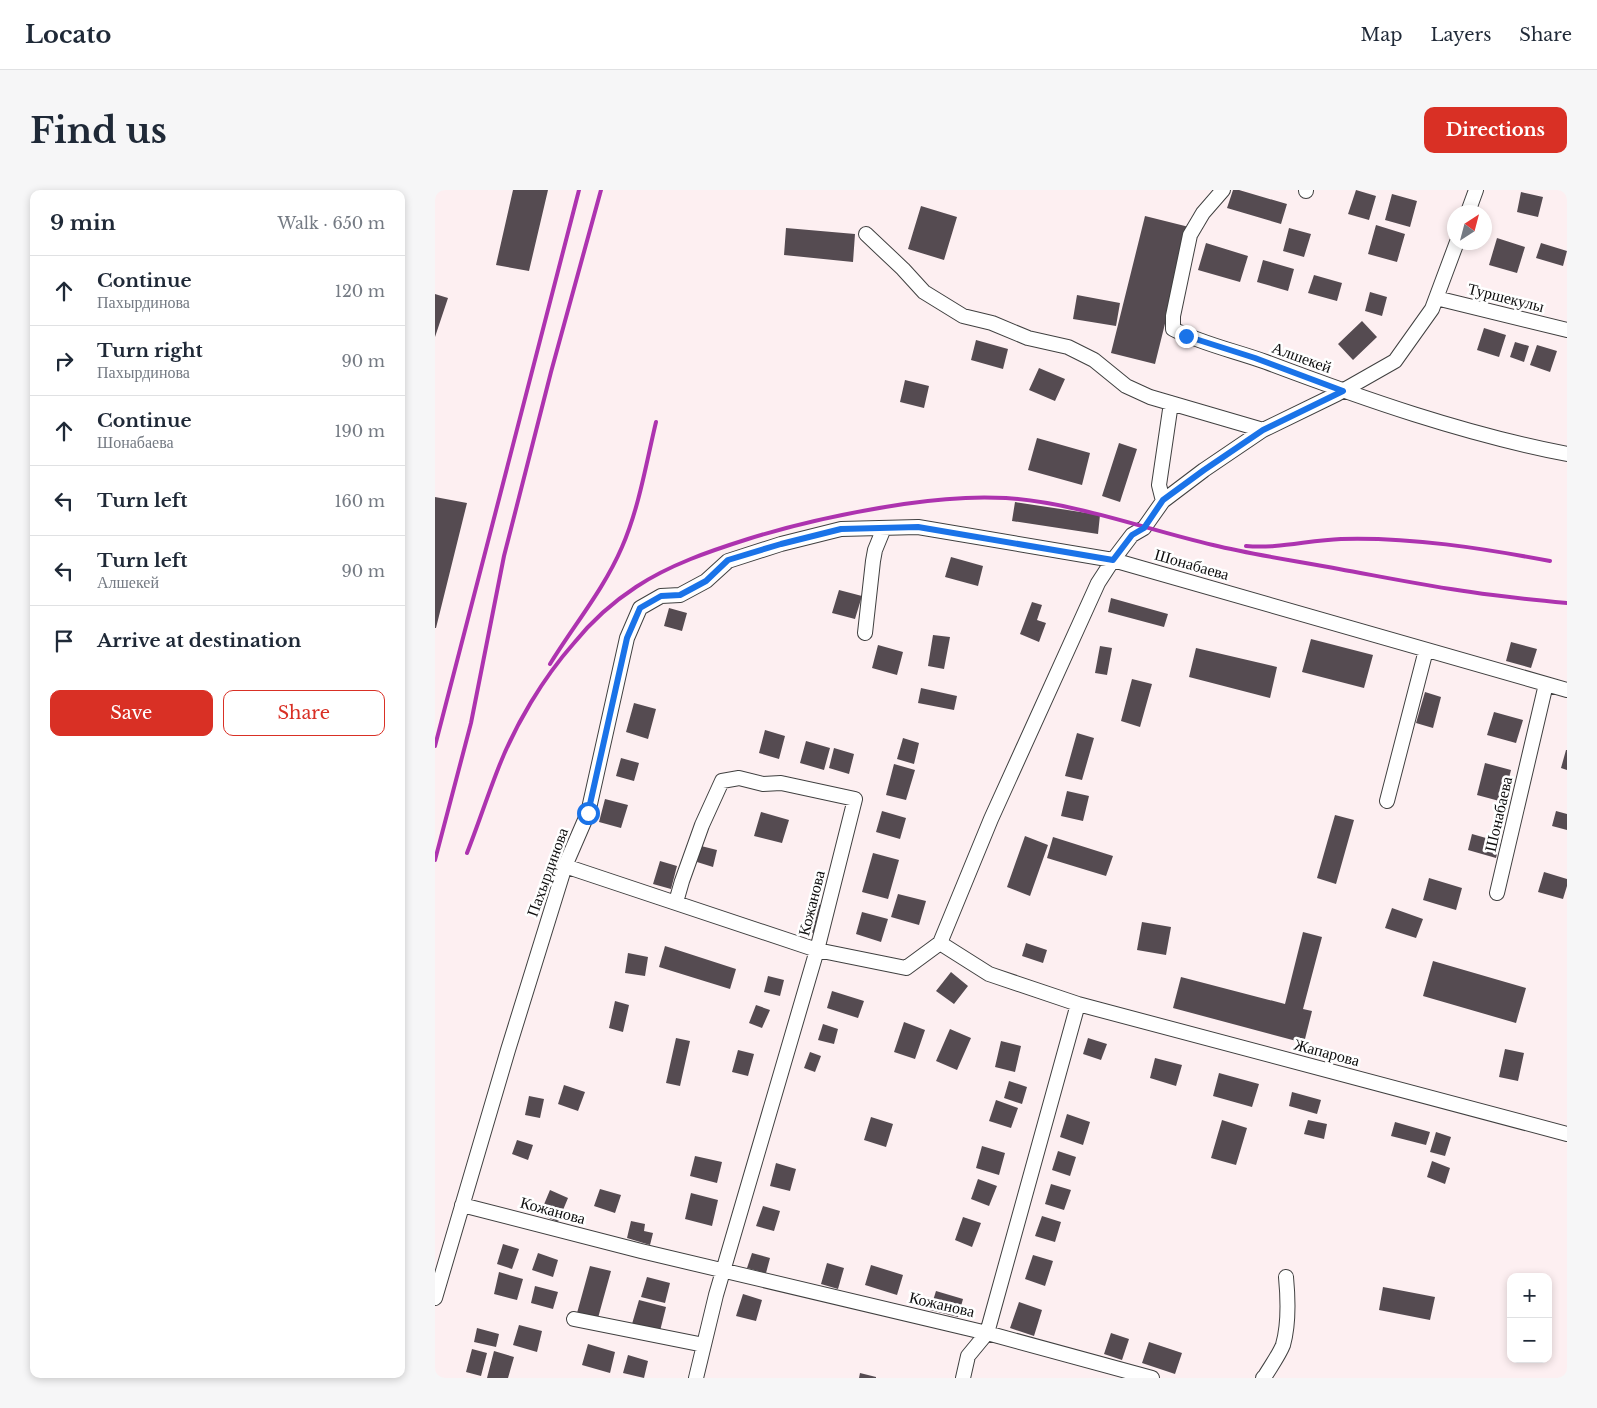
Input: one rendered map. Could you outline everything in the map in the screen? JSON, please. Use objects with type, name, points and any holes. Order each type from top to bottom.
[{"type":"street","name":"Алшекей","points":[[1223,190],[1203,213],[1190,235],[1173,316],[1173,329],[1186,336],[1255,358],[1343,391],[1414,414],[1525,446],[1567,454]]},
{"type":"street","points":[[1471,205],[1476,190]]},
{"type":"street","points":[[866,234],[924,292],[963,316],[992,323],[1028,338],[1068,347],[1095,360],[1126,386],[1150,397],[1263,430]]},
{"type":"street","points":[[565,866],[817,950],[906,968],[940,943],[991,819],[1098,583],[1132,535],[1144,528],[1163,500],[1263,430],[1343,391],[1395,361],[1432,310],[1454,250]]},
{"type":"street","name":"Туршекулы","points":[[1436,298],[1567,330]]},
{"type":"street","points":[[1163,500],[1159,485],[1171,403]]},
{"type":"street","name":"Шонабаева","points":[[781,544],[841,529],[918,527],[1113,560],[1567,690]]},
{"type":"street","points":[[865,633],[873,561],[875,550],[884,528]]},
{"type":"street","name":"Пахырдинова","points":[[435,1298],[505,1059],[565,866],[588,813],[627,638],[640,608],[661,596],[680,595],[697,586],[706,581],[728,560],[781,544]]},
{"type":"street","points":[[1387,801],[1426,650]]},
{"type":"street","name":"Шонабаева","points":[[1497,893],[1546,684]]},
{"type":"street","name":"Кожанова","points":[[676,902],[702,825],[722,781],[739,778],[763,784],[781,783],[855,799],[817,950],[723,1270],[696,1378]]},
{"type":"street","name":"Жапарова","points":[[940,943],[989,974],[1078,1004],[1567,1134]]},
{"type":"street","points":[[963,1378],[968,1356],[987,1333],[1078,1004]]},
{"type":"street","name":"Кожанова","points":[[462,1205],[631,1249],[987,1333],[1152,1378]]},
{"type":"street","points":[[1263,1378],[1283,1346],[1288,1298],[1286,1277]]},
{"type":"street","points":[[574,1319],[704,1345]]},
{"type":"building","points":[[513,190],[548,190],[529,271],[496,265]]},
{"type":"building","points":[[1233,190],[1239,190],[1287,204],[1281,224],[1227,208]]},
{"type":"building","points":[[1356,190],[1376,196],[1369,220],[1348,214]]},
{"type":"building","points":[[1521,192],[1543,197],[1538,217],[1517,212]]},
{"type":"building","points":[[1392,194],[1417,201],[1410,227],[1385,220]]},
{"type":"building","points":[[921,206],[957,217],[944,260],[908,249]]},
{"type":"building","points":[[1145,216],[1189,227],[1155,364],[1111,353]]},
{"type":"building","points":[[1376,225],[1405,234],[1397,262],[1368,254]]},
{"type":"building","points":[[786,228],[855,234],[853,262],[784,255]]},
{"type":"building","points":[[1289,228],[1311,234],[1304,257],[1283,251]]},
{"type":"building","points":[[1497,238],[1525,247],[1517,273],[1489,265]]},
{"type":"building","points":[[1206,243],[1248,256],[1240,282],[1198,270]]},
{"type":"building","points":[[1541,243],[1567,251],[1563,266],[1536,258]]},
{"type":"building","points":[[1263,260],[1294,269],[1288,291],[1257,282]]},
{"type":"building","points":[[1314,275],[1342,283],[1337,301],[1308,293]]},
{"type":"building","points":[[1370,292],[1387,297],[1382,316],[1365,311]]},
{"type":"building","points":[[435,294],[448,298],[435,337]]},
{"type":"building","points":[[1077,295],[1120,303],[1116,326],[1073,319]]},
{"type":"building","points":[[1362,321],[1377,337],[1353,360],[1338,344]]},
{"type":"building","points":[[1484,328],[1506,335],[1499,357],[1477,350]]},
{"type":"building","points":[[976,340],[1008,349],[1003,369],[971,360]]},
{"type":"building","points":[[1515,342],[1529,346],[1524,362],[1510,357]]},
{"type":"building","points":[[1537,345],[1557,351],[1550,372],[1530,365]]},
{"type":"building","points":[[1039,368],[1065,379],[1055,401],[1029,390]]},
{"type":"building","points":[[905,380],[929,386],[924,408],[900,402]]},
{"type":"building","points":[[1037,438],[1090,453],[1082,485],[1028,470]]},
{"type":"building","points":[[1119,443],[1137,449],[1120,502],[1102,496]]},
{"type":"building","points":[[435,497],[467,503],[436,628],[435,628]]},
{"type":"building","points":[[1015,502],[1100,515],[1098,534],[1012,521]]},
{"type":"building","points":[[951,557],[983,566],[978,586],[945,577]]},
{"type":"building","points":[[839,590],[862,596],[855,619],[832,613]]},
{"type":"building","points":[[1111,598],[1168,614],[1164,627],[1108,612]]},
{"type":"building","points":[[1032,602],[1042,605],[1037,620],[1046,623],[1039,642],[1020,634]]},
{"type":"building","points":[[669,608],[687,613],[682,631],[664,626]]},
{"type":"building","points":[[933,635],[950,637],[944,669],[928,666]]},
{"type":"building","points":[[1311,639],[1373,655],[1364,688],[1302,672]]},
{"type":"building","points":[[1511,642],[1537,649],[1531,668],[1506,661]]},
{"type":"building","points":[[878,645],[903,652],[897,675],[872,668]]},
{"type":"building","points":[[1100,646],[1112,648],[1107,675],[1095,673]]},
{"type":"building","points":[[1196,648],[1277,667],[1270,698],[1189,677]]},
{"type":"building","points":[[1132,679],[1152,684],[1140,727],[1121,721]]},
{"type":"building","points":[[921,688],[957,696],[954,710],[918,703]]},
{"type":"building","points":[[1425,692],[1441,697],[1433,728],[1416,723]]},
{"type":"building","points":[[634,703],[656,709],[648,739],[626,732]]},
{"type":"building","points":[[1494,712],[1523,720],[1516,743],[1487,735]]},
{"type":"building","points":[[765,730],[785,736],[779,759],[759,753]]},
{"type":"building","points":[[1077,733],[1094,738],[1082,780],[1065,776]]},
{"type":"building","points":[[903,738],[919,743],[914,764],[897,759]]},
{"type":"building","points":[[806,741],[830,748],[824,770],[800,763]]},
{"type":"building","points":[[834,748],[854,754],[849,774],[829,768]]},
{"type":"building","points":[[1567,750],[1567,770],[1561,768]]},
{"type":"building","points":[[621,758],[639,763],[634,781],[616,776]]},
{"type":"building","points":[[1485,763],[1511,770],[1503,802],[1477,795]]},
{"type":"building","points":[[894,764],[915,770],[906,800],[886,795]]},
{"type":"building","points":[[1067,791],[1089,796],[1083,821],[1061,816]]},
{"type":"building","points":[[605,799],[628,805],[621,828],[599,822]]},
{"type":"building","points":[[882,811],[906,818],[900,839],[876,832]]},
{"type":"building","points":[[1556,811],[1567,814],[1567,830],[1552,826]]},
{"type":"building","points":[[761,812],[789,820],[782,843],[754,836]]},
{"type":"building","points":[[1335,815],[1354,820],[1336,884],[1317,878]]},
{"type":"building","points":[[1472,834],[1500,842],[1496,858],[1468,850]]},
{"type":"building","points":[[1025,836],[1048,845],[1030,896],[1007,887]]},
{"type":"building","points":[[1053,837],[1113,856],[1106,876],[1047,858]]},
{"type":"building","points":[[701,846],[717,850],[713,867],[697,862]]},
{"type":"building","points":[[873,853],[899,860],[888,899],[862,892]]},
{"type":"building","points":[[660,861],[677,866],[671,889],[653,884]]},
{"type":"building","points":[[1544,872],[1567,879],[1563,899],[1538,892]]},
{"type":"building","points":[[1429,878],[1462,888],[1456,910],[1423,900]]},
{"type":"building","points":[[898,894],[926,901],[919,925],[891,917]]},
{"type":"building","points":[[810,902],[824,906],[816,934],[802,930]]},
{"type":"building","points":[[1392,908],[1423,919],[1416,938],[1385,928]]},
{"type":"building","points":[[862,912],[888,919],[881,942],[856,934]]},
{"type":"building","points":[[1142,922],[1171,927],[1166,955],[1137,950]]},
{"type":"building","points":[[1303,932],[1322,937],[1303,1009],[1312,1011],[1304,1043],[1173,1008],[1181,977],[1285,1004]]},
{"type":"building","points":[[1026,943],[1047,950],[1043,963],[1022,956]]},
{"type":"building","points":[[665,946],[736,969],[730,989],[659,967]]},
{"type":"building","points":[[628,953],[648,957],[645,976],[625,973]]},
{"type":"building","points":[[1433,961],[1526,988],[1516,1023],[1423,996]]},
{"type":"building","points":[[951,972],[968,986],[954,1004],[936,991]]},
{"type":"building","points":[[768,976],[784,980],[780,996],[764,992]]},
{"type":"building","points":[[832,991],[864,1001],[858,1018],[827,1008]]},
{"type":"building","points":[[615,1001],[629,1005],[623,1032],[609,1028]]},
{"type":"building","points":[[756,1005],[770,1010],[762,1028],[749,1023]]},
{"type":"building","points":[[904,1022],[925,1030],[915,1059],[894,1052]]},
{"type":"building","points":[[823,1024],[838,1029],[834,1044],[818,1040]]},
{"type":"building","points":[[950,1029],[971,1038],[957,1070],[936,1061]]},
{"type":"building","points":[[676,1038],[690,1041],[680,1086],[666,1083]]},
{"type":"building","points":[[1088,1038],[1107,1044],[1101,1060],[1083,1054]]},
{"type":"building","points":[[1001,1041],[1021,1046],[1015,1072],[995,1067]]},
{"type":"building","points":[[1505,1049],[1524,1053],[1518,1081],[1499,1077]]},
{"type":"building","points":[[738,1050],[754,1054],[748,1076],[732,1072]]},
{"type":"building","points":[[810,1052],[821,1056],[815,1072],[804,1068]]},
{"type":"building","points":[[1155,1058],[1182,1065],[1176,1086],[1150,1078]]},
{"type":"building","points":[[1219,1073],[1259,1084],[1252,1107],[1213,1096]]},
{"type":"building","points":[[1009,1081],[1027,1087],[1022,1104],[1004,1098]]},
{"type":"building","points":[[564,1085],[585,1092],[578,1111],[558,1104]]},
{"type":"building","points":[[1292,1092],[1321,1100],[1317,1114],[1289,1106]]},
{"type":"building","points":[[529,1096],[544,1099],[540,1118],[525,1115]]},
{"type":"building","points":[[996,1100],[1018,1108],[1011,1128],[989,1121]]},
{"type":"building","points":[[1067,1114],[1090,1122],[1083,1145],[1060,1137]]},
{"type":"building","points":[[871,1117],[893,1124],[886,1147],[864,1140]]},
{"type":"building","points":[[1222,1120],[1247,1128],[1236,1165],[1211,1158]]},
{"type":"building","points":[[1308,1120],[1327,1124],[1324,1139],[1304,1134]]},
{"type":"building","points":[[1395,1122],[1430,1132],[1426,1145],[1391,1136]]},
{"type":"building","points":[[1436,1132],[1451,1137],[1445,1156],[1430,1152]]},
{"type":"building","points":[[517,1140],[533,1145],[528,1160],[512,1154]]},
{"type":"building","points":[[982,1146],[1005,1153],[999,1175],[976,1168]]},
{"type":"building","points":[[1058,1151],[1076,1157],[1070,1176],[1052,1170]]},
{"type":"building","points":[[695,1156],[722,1162],[717,1183],[690,1176]]},
{"type":"building","points":[[1432,1161],[1450,1168],[1445,1184],[1427,1177]]},
{"type":"building","points":[[776,1163],[796,1169],[790,1191],[770,1186]]},
{"type":"building","points":[[978,1179],[997,1186],[989,1206],[971,1199]]},
{"type":"building","points":[[1051,1184],[1071,1190],[1064,1210],[1045,1204]]},
{"type":"building","points":[[600,1189],[621,1195],[615,1213],[594,1206]]},
{"type":"building","points":[[550,1190],[568,1198],[558,1222],[540,1214]]},
{"type":"building","points":[[691,1193],[718,1200],[712,1226],[685,1219]]},
{"type":"building","points":[[763,1206],[780,1211],[774,1231],[756,1226]]},
{"type":"building","points":[[1042,1216],[1061,1222],[1055,1242],[1035,1236]]},
{"type":"building","points":[[963,1217],[981,1223],[972,1247],[955,1240]]},
{"type":"building","points":[[631,1221],[645,1224],[644,1231],[653,1233],[650,1245],[627,1238]]},
{"type":"building","points":[[503,1244],[519,1249],[512,1269],[497,1264]]},
{"type":"building","points":[[538,1253],[558,1260],[553,1277],[532,1270]]},
{"type":"building","points":[[752,1253],[770,1258],[766,1273],[747,1268]]},
{"type":"building","points":[[1033,1255],[1053,1261],[1045,1286],[1025,1279]]},
{"type":"building","points":[[827,1263],[844,1268],[838,1289],[821,1284]]},
{"type":"building","points":[[871,1265],[903,1275],[897,1295],[865,1285]]},
{"type":"building","points":[[590,1266],[611,1271],[598,1318],[577,1313]]},
{"type":"building","points":[[499,1272],[523,1279],[517,1300],[494,1294]]},
{"type":"building","points":[[647,1277],[670,1283],[665,1303],[641,1297]]},
{"type":"building","points":[[535,1286],[558,1292],[553,1309],[531,1303]]},
{"type":"building","points":[[1383,1287],[1435,1297],[1430,1320],[1379,1310]]},
{"type":"building","points":[[936,1291],[963,1299],[958,1317],[930,1310]]},
{"type":"building","points":[[743,1294],[762,1300],[756,1321],[736,1316]]},
{"type":"building","points":[[639,1300],[666,1307],[660,1331],[632,1324]]},
{"type":"building","points":[[1019,1302],[1042,1310],[1034,1336],[1010,1328]]},
{"type":"building","points":[[519,1325],[542,1331],[537,1352],[513,1345]]},
{"type":"building","points":[[477,1328],[499,1334],[496,1347],[474,1342]]},
{"type":"building","points":[[1111,1333],[1129,1339],[1122,1360],[1104,1354]]},
{"type":"building","points":[[1149,1342],[1182,1353],[1175,1374],[1142,1363]]},
{"type":"building","points":[[588,1344],[615,1352],[610,1373],[582,1365]]},
{"type":"building","points":[[472,1349],[487,1353],[481,1376],[466,1372]]},
{"type":"building","points":[[494,1351],[514,1357],[508,1378],[487,1378]]},
{"type":"building","points":[[628,1355],[648,1361],[644,1378],[623,1373]]},
{"type":"building","points":[[860,1373],[876,1377],[876,1378],[859,1378]]},
{"type":"railway","points":[[435,746],[579,190]]},
{"type":"railway","points":[[435,860],[471,723],[504,556],[551,372],[601,190]]},
{"type":"railway","points":[[550,664],[607,578],[622,547],[638,501],[656,422]]},
{"type":"railway","points":[[467,853],[498,769],[521,719],[551,671],[603,613],[627,593],[649,579],[690,559],[748,539],[825,518],[942,499],[1006,498],[1059,505],[1187,539],[1260,555],[1454,590],[1567,603]]},
{"type":"railway","points":[[1246,546],[1258,547],[1341,539],[1393,540],[1472,548],[1550,561]]},
{"type":"route","points":[[588,813],[627,638],[640,608],[661,596],[680,595],[706,581],[728,560],[841,529],[918,527],[1113,560],[1132,535],[1144,528],[1163,500],[1263,430],[1343,391],[1255,358],[1186,336]]}]
